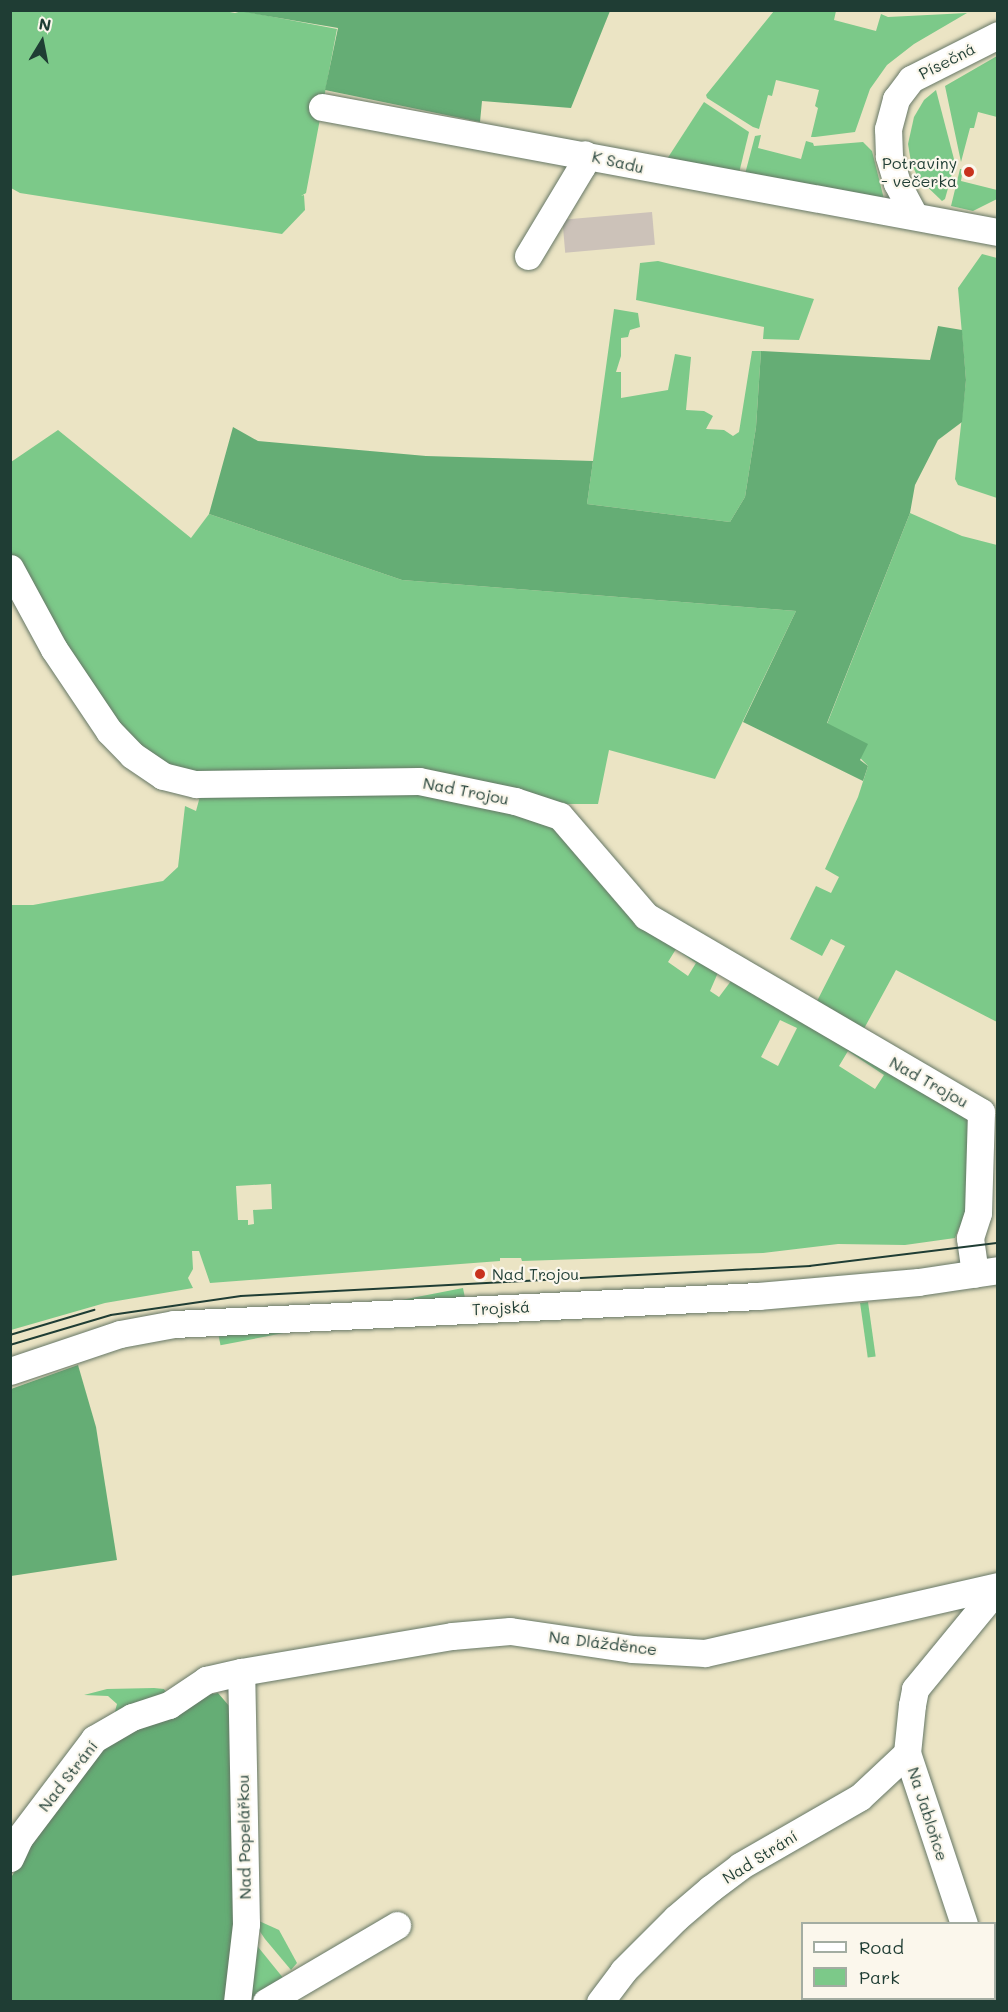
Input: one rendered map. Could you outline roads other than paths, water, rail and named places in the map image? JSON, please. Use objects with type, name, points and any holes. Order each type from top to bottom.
[{"type":"street","name":"Písečná","points":[[914,215],[897,183],[889,156],[888,129],[896,99],[910,79],[998,35]]},
{"type":"street","name":"K Sadu","points":[[322,107],[585,154],[835,204],[914,215]]},
{"type":"street","points":[[528,256],[582,166],[585,154]]},
{"type":"street","points":[[914,215],[998,232]]},
{"type":"street","name":"Nad Trojou","points":[[10,568],[54,648],[103,722],[132,755],[163,776],[196,784],[419,781],[515,801],[560,816],[646,916],[981,1112],[988,1211],[970,1238],[986,1272]]},
{"type":"street","name":"Trojská","points":[[10,1371],[120,1334],[174,1324],[758,1296],[918,1282],[986,1272]]},
{"type":"street","name":"Na Dlážděnce","points":[[206,1680],[452,1636],[510,1631],[632,1649],[705,1653],[998,1587]]},
{"type":"street","name":"Na Jabloňce","points":[[964,1922],[907,1753],[915,1689],[998,1587]]},
{"type":"street","name":"Nad Popelářkou","points":[[237,2001],[246,1924],[241,1672]]},
{"type":"street","name":"Nad Strání","points":[[10,1858],[20,1837],[94,1739],[132,1717],[169,1705],[206,1680]]},
{"type":"street","name":"Nad Strání","points":[[600,2001],[622,1971],[710,1889],[740,1866],[860,1797],[907,1753]]},
{"type":"street","points":[[266,2001],[397,1925]]},
{"type":"tram line","points":[[10,1345],[111,1315],[241,1296],[810,1266],[998,1243]]},
{"type":"tram line","points":[[10,1335],[94,1310]]},
{"type":"place","name":"Potraviny - večerka","points":[[969,172]]},
{"type":"place","name":"Nad Trojou","points":[[480,1274]]}]
